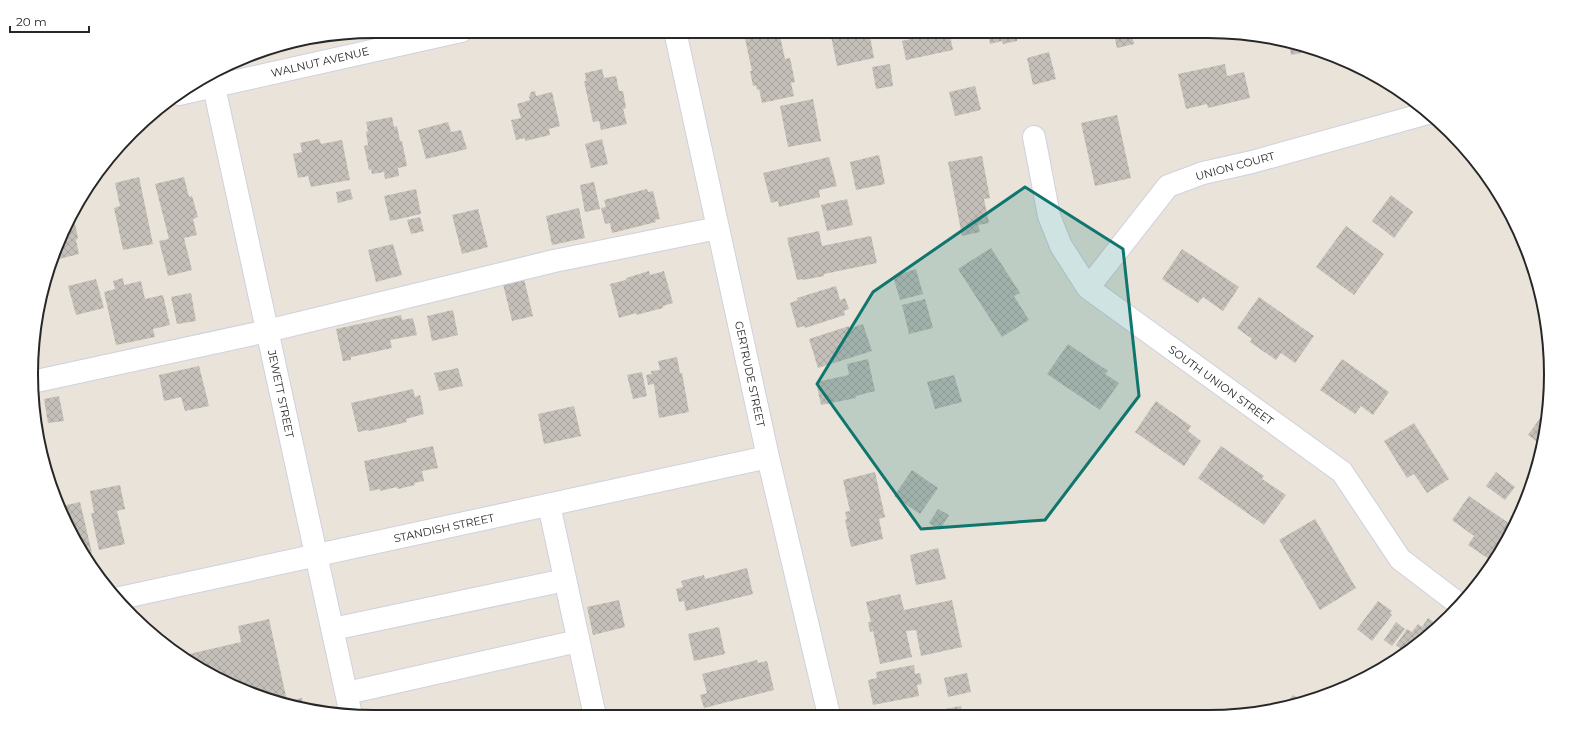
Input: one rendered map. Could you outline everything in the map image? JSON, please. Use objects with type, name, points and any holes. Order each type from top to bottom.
[{"type":"street","name":"WALNUT AVENUE","points":[[212,80],[425,38]]},
{"type":"street","name":"GERTRUDE STREET","points":[[677,38],[768,457],[827,710]]},
{"type":"street","name":"JEWETT STREET","points":[[212,80],[350,709]]},
{"type":"street","name":"UNION COURT","points":[[1088,288],[1168,186],[1203,173],[1274,156],[1422,115]]},
{"type":"street","name":"SOUTH UNION STREET","points":[[1034,137],[1049,216],[1061,246],[1088,288],[1342,472],[1400,559],[1456,602]]},
{"type":"street","points":[[38,381],[267,330],[554,261],[718,228]]},
{"type":"street","name":"STANDISH STREET","points":[[122,597],[768,457]]},
{"type":"street","points":[[549,505],[594,710]]},
{"type":"street","points":[[333,630],[565,580]]},
{"type":"street","points":[[347,693],[578,641]]},
{"type":"highlighted area","points":[[1025,187],[1123,249],[1139,396],[1045,520],[921,529],[817,384],[873,292]]},
{"type":"building","points":[[745,38],[780,38],[785,59],[790,58],[795,82],[791,83],[794,96],[762,103],[759,89],[757,90],[756,85],[753,86],[750,71],[752,71]]},
{"type":"building","points":[[831,38],[870,38],[874,58],[837,66]]},
{"type":"building","points":[[915,38],[950,38],[953,50],[906,60],[902,41]]},
{"type":"building","points":[[989,38],[1017,38],[1017,41],[1003,44],[1002,41],[990,44]]},
{"type":"building","points":[[1115,38],[1133,38],[1134,44],[1117,48]]},
{"type":"building","points":[[1290,48],[1305,52],[1291,55]]},
{"type":"building","points":[[1049,52],[1056,79],[1033,85],[1027,58]]},
{"type":"building","points":[[890,64],[893,86],[876,89],[872,67]]},
{"type":"building","points":[[1225,64],[1227,76],[1244,72],[1250,98],[1208,108],[1207,104],[1186,109],[1178,74]]},
{"type":"building","points":[[602,69],[604,78],[616,76],[619,91],[623,91],[626,108],[623,109],[627,124],[601,130],[599,121],[593,122],[584,81],[586,81],[585,73]]},
{"type":"building","points":[[975,86],[981,110],[955,116],[949,92]]},
{"type":"building","points":[[535,91],[536,96],[552,92],[560,126],[549,129],[550,135],[525,141],[525,138],[516,140],[511,120],[521,118],[517,104],[530,100],[529,97],[531,92]]},
{"type":"building","points":[[813,99],[821,141],[788,147],[780,106]]},
{"type":"building","points":[[1117,115],[1131,178],[1095,186],[1081,123]]},
{"type":"building","points":[[392,117],[394,127],[397,126],[400,141],[402,141],[407,166],[398,168],[399,176],[385,179],[384,172],[372,174],[371,169],[369,170],[364,146],[368,145],[366,132],[368,131],[366,122]]},
{"type":"building","points":[[448,122],[451,132],[461,130],[467,149],[426,159],[418,130]]},
{"type":"building","points":[[319,139],[321,144],[342,140],[350,180],[311,187],[308,176],[298,178],[293,154],[302,152],[300,143]]},
{"type":"building","points":[[602,139],[608,164],[591,168],[585,144]]},
{"type":"building","points":[[879,155],[885,184],[856,190],[850,162]]},
{"type":"building","points":[[982,156],[990,198],[984,199],[989,223],[978,225],[980,232],[962,236],[948,162]]},
{"type":"building","points":[[829,157],[837,186],[819,190],[820,197],[779,207],[778,201],[771,203],[763,173]]},
{"type":"building","points":[[139,177],[153,244],[123,250],[114,208],[120,206],[115,183]]},
{"type":"building","points":[[184,177],[189,197],[192,196],[198,217],[193,219],[197,235],[184,238],[192,270],[168,276],[159,241],[169,239],[155,184]]},
{"type":"building","points":[[594,182],[600,209],[585,212],[580,185]]},
{"type":"building","points":[[350,189],[353,199],[338,203],[336,192]]},
{"type":"building","points":[[416,189],[421,214],[390,221],[384,196]]},
{"type":"building","points":[[647,189],[648,192],[653,191],[660,219],[655,220],[656,222],[612,233],[610,223],[605,224],[601,208],[606,207],[604,200]]},
{"type":"building","points":[[1391,195],[1413,212],[1394,238],[1372,221]]},
{"type":"building","points":[[847,199],[853,225],[827,231],[821,205]]},
{"type":"building","points":[[579,208],[585,238],[552,245],[546,216]]},
{"type":"building","points":[[478,209],[488,247],[462,254],[452,215]]},
{"type":"building","points":[[420,217],[424,231],[411,234],[407,220]]},
{"type":"building","points":[[75,222],[78,238],[76,240],[79,254],[59,259]]},
{"type":"building","points":[[1346,226],[1384,254],[1354,295],[1316,267]]},
{"type":"building","points":[[819,231],[822,246],[871,236],[877,263],[824,274],[824,276],[797,280],[787,238]]},
{"type":"building","points":[[393,244],[402,275],[376,282],[368,250]]},
{"type":"building","points":[[991,248],[1020,293],[1014,296],[1029,320],[1002,337],[958,269]]},
{"type":"building","points":[[1182,249],[1239,287],[1223,311],[1203,297],[1198,303],[1162,279]]},
{"type":"building","points":[[916,269],[923,294],[900,300],[893,276]]},
{"type":"building","points":[[649,271],[650,275],[664,271],[673,303],[663,306],[663,308],[619,318],[610,284],[626,280],[626,278]]},
{"type":"building","points":[[123,278],[124,285],[141,281],[145,299],[163,295],[170,325],[153,329],[155,337],[116,345],[104,292],[115,289],[113,281]]},
{"type":"building","points":[[96,279],[104,308],[76,315],[68,286]]},
{"type":"building","points":[[524,279],[533,316],[512,321],[503,284]]},
{"type":"building","points":[[836,286],[840,300],[845,298],[849,309],[844,311],[845,315],[805,328],[804,326],[797,328],[790,303],[798,300],[797,298]]},
{"type":"building","points":[[191,293],[196,321],[177,324],[171,297]]},
{"type":"building","points":[[1259,297],[1314,336],[1295,363],[1281,353],[1276,360],[1250,342],[1252,339],[1237,328]]},
{"type":"building","points":[[925,299],[933,328],[909,334],[902,305]]},
{"type":"building","points":[[453,310],[458,335],[432,341],[427,316]]},
{"type":"building","points":[[401,315],[402,320],[413,318],[417,335],[390,340],[392,348],[351,357],[351,360],[343,361],[336,329]]},
{"type":"building","points":[[863,324],[872,351],[818,368],[809,339],[849,326],[849,329]]},
{"type":"building","points":[[1068,344],[1108,371],[1105,374],[1119,383],[1100,410],[1047,374]]},
{"type":"building","points":[[677,357],[680,373],[682,373],[689,412],[659,418],[654,384],[648,385],[646,375],[652,374],[651,371],[660,370],[658,361]]},
{"type":"building","points":[[868,359],[875,391],[856,396],[856,398],[821,405],[816,382],[849,375],[847,364]]},
{"type":"building","points":[[1342,359],[1389,392],[1373,415],[1361,406],[1355,414],[1320,390]]},
{"type":"building","points":[[199,366],[209,406],[185,411],[181,397],[164,401],[159,375]]},
{"type":"building","points":[[458,368],[463,386],[439,391],[434,373]]},
{"type":"building","points":[[642,372],[647,396],[633,399],[627,375]]},
{"type":"building","points":[[954,375],[962,402],[935,409],[927,382]]},
{"type":"building","points":[[413,389],[415,397],[420,395],[424,414],[406,419],[407,422],[369,431],[358,432],[351,403]]},
{"type":"building","points":[[59,396],[64,421],[48,423],[44,399]]},
{"type":"building","points":[[1156,401],[1191,426],[1188,431],[1201,441],[1184,466],[1135,432]]},
{"type":"building","points":[[574,406],[581,436],[544,444],[538,414]]},
{"type":"building","points":[[1541,417],[1538,442],[1528,435]]},
{"type":"building","points":[[1414,423],[1449,479],[1427,493],[1414,474],[1407,478],[1384,441]]},
{"type":"building","points":[[433,446],[438,468],[422,471],[424,481],[398,489],[397,487],[380,491],[380,489],[370,491],[364,461]]},
{"type":"building","points":[[1221,446],[1264,476],[1262,479],[1286,495],[1264,525],[1198,478]]},
{"type":"building","points":[[912,470],[938,488],[920,514],[894,496]]},
{"type":"building","points":[[875,472],[885,517],[879,519],[883,539],[851,547],[845,520],[847,519],[845,512],[850,511],[843,480]]},
{"type":"building","points":[[1496,472],[1515,487],[1505,500],[1486,486]]},
{"type":"building","points":[[120,485],[125,509],[117,511],[125,544],[99,550],[91,513],[94,513],[90,491]]},
{"type":"building","points":[[1469,496],[1509,523],[1488,559],[1468,545],[1474,536],[1452,520]]},
{"type":"building","points":[[80,502],[92,553],[90,554],[83,542],[65,505]]},
{"type":"building","points":[[938,509],[949,515],[940,530],[929,523]]},
{"type":"building","points":[[1315,519],[1356,588],[1320,610],[1279,540]]},
{"type":"building","points":[[938,548],[946,579],[916,585],[910,555]]},
{"type":"building","points":[[747,568],[753,594],[686,611],[684,601],[679,602],[676,589],[683,587],[681,581],[704,575],[705,579]]},
{"type":"building","points":[[900,594],[904,610],[952,600],[962,647],[921,656],[916,630],[906,631],[912,657],[880,664],[873,631],[870,632],[868,622],[871,622],[866,602]]},
{"type":"building","points":[[619,600],[625,627],[593,635],[587,607]]},
{"type":"building","points":[[1378,601],[1392,611],[1390,613],[1392,615],[1372,641],[1357,629]]},
{"type":"building","points":[[1428,618],[1435,623],[1401,649],[1396,645],[1407,629],[1412,632],[1418,624],[1422,627]]},
{"type":"building","points":[[269,619],[287,699],[225,675],[189,654],[241,642],[238,626]]},
{"type":"building","points":[[1396,622],[1405,629],[1392,646],[1384,640]]},
{"type":"building","points":[[719,627],[725,654],[694,661],[688,634]]},
{"type":"building","points":[[757,660],[758,663],[767,661],[774,690],[704,708],[700,695],[707,693],[702,674]]},
{"type":"building","points":[[914,665],[915,674],[920,673],[922,684],[917,685],[919,696],[873,705],[868,680],[877,678],[876,672]]},
{"type":"building","points":[[967,673],[971,692],[948,697],[944,678]]},
{"type":"building","points":[[1293,695],[1298,698],[1295,699],[1289,701]]},
{"type":"building","points":[[302,698],[303,703],[292,700]]},
{"type":"building","points":[[961,706],[962,710],[939,710]]}]
